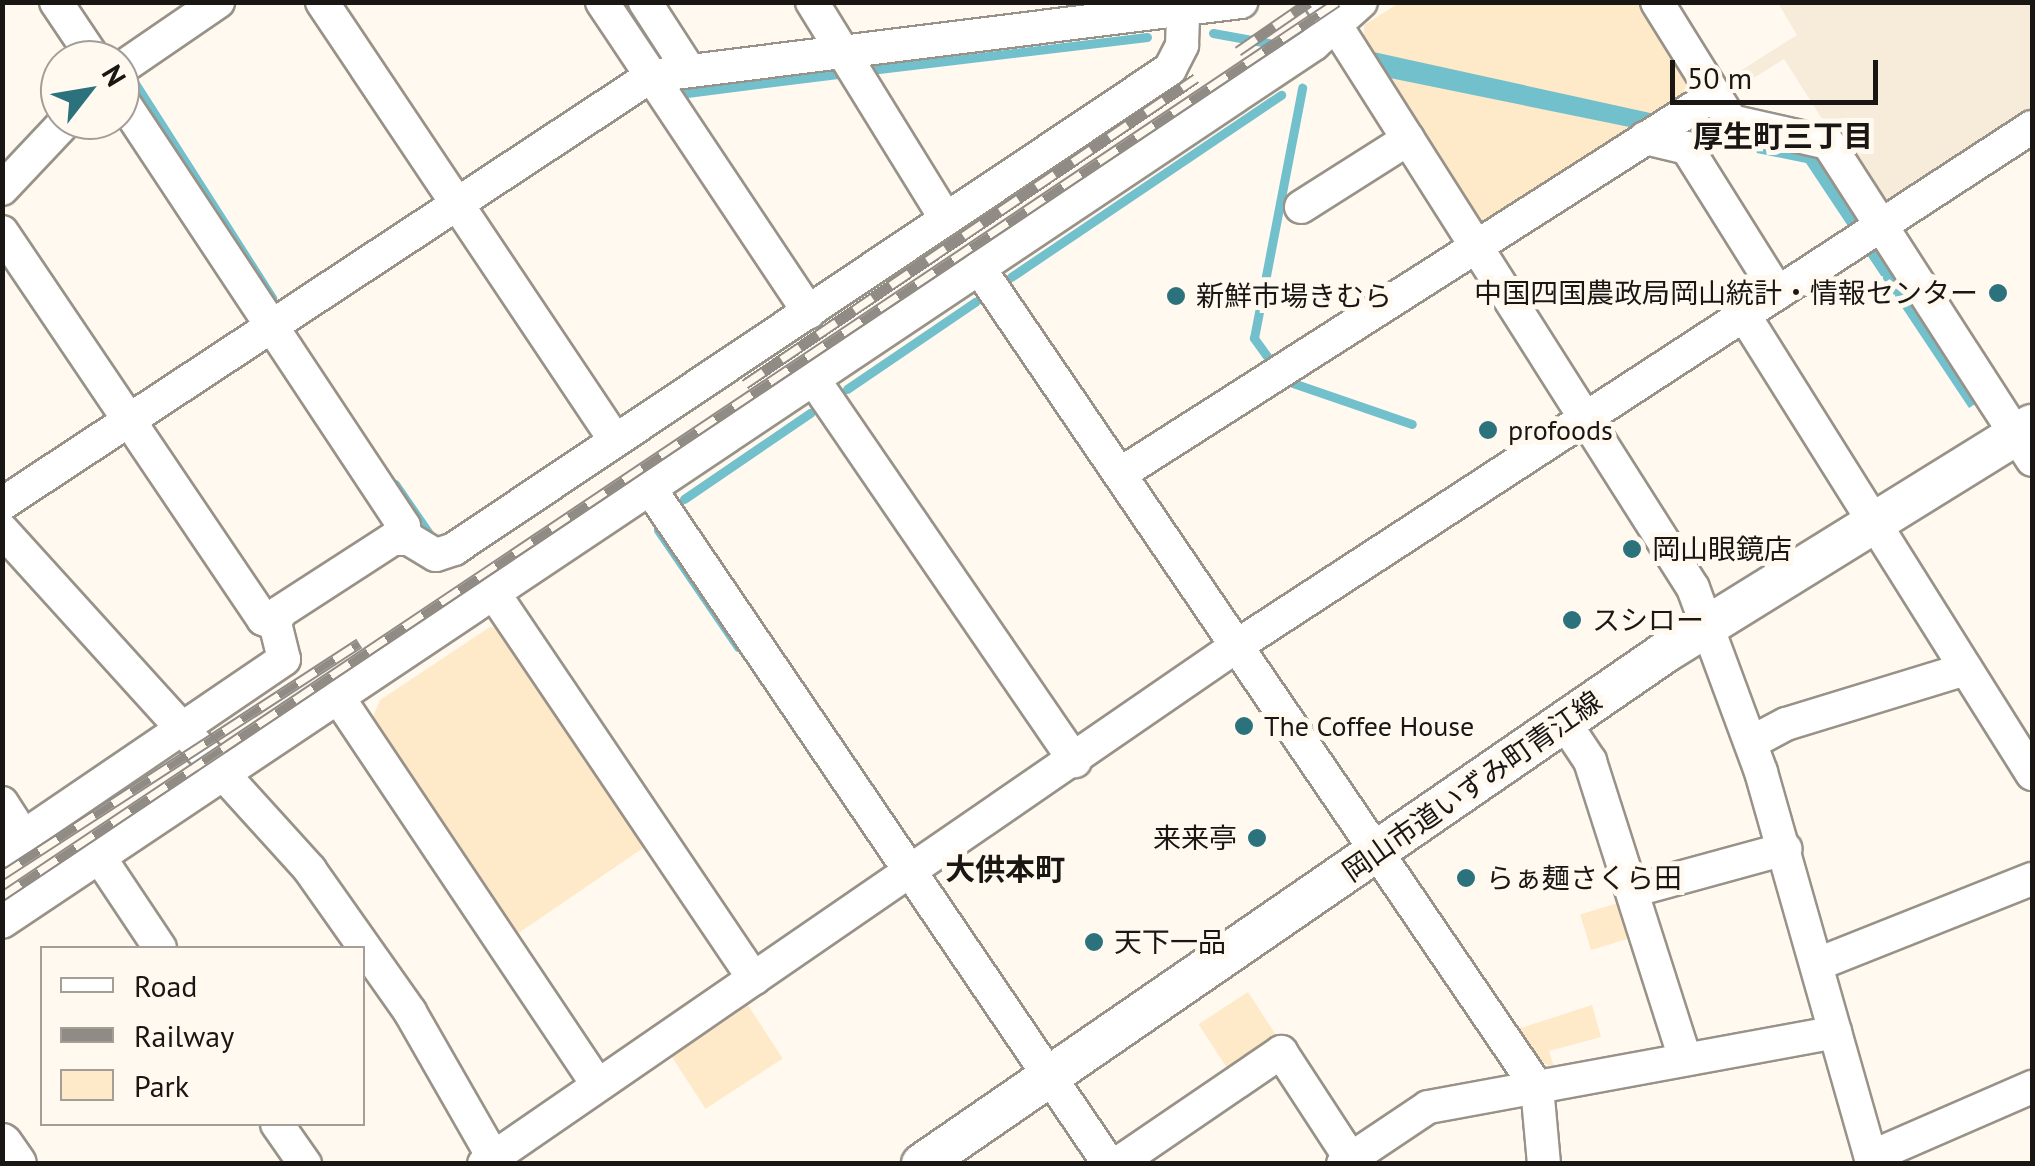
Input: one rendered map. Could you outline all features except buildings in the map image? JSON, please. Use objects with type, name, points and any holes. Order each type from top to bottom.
[{"type":"street","points":[[56,2],[82,40]]},
{"type":"street","points":[[140,55],[218,2]]},
{"type":"street","points":[[322,2],[615,440]]},
{"type":"street","points":[[602,2],[671,72]]},
{"type":"street","points":[[645,2],[671,72],[809,312]]},
{"type":"street","points":[[812,2],[946,219]]},
{"type":"street","points":[[2,504],[457,205],[671,72],[851,67],[1087,11],[1183,10],[1241,2]]},
{"type":"street","points":[[2,922],[495,596],[979,268],[1328,13],[1361,2]]},
{"type":"street","points":[[1657,2],[1731,121],[1828,143],[1872,232],[2027,440]]},
{"type":"street","points":[[2,803],[14,844],[189,730],[284,659],[275,624],[280,612],[388,540],[404,537],[430,554],[450,552],[1170,69],[1182,45],[1183,10]]},
{"type":"street","points":[[1328,13],[1694,588],[1752,742],[1872,1160],[2032,1087]]},
{"type":"street","points":[[1120,474],[1714,95]]},
{"type":"street","points":[[140,127],[404,526],[404,537]]},
{"type":"street","points":[[365,948],[410,1012],[491,1161],[1238,646],[1584,414],[2032,127]]},
{"type":"street","points":[[1649,136],[1686,148],[1778,293]]},
{"type":"street","points":[[2,189],[48,140]]},
{"type":"street","points":[[1301,208],[1408,140]]},
{"type":"street","points":[[2,232],[263,620],[275,624]]},
{"type":"street","points":[[979,268],[1537,1087],[1544,1164]]},
{"type":"street","points":[[1744,314],[2032,774]]},
{"type":"street","points":[[814,380],[1075,761]]},
{"type":"street","name":"岡山市道いずみ町青江線","points":[[922,1164],[1709,625],[1876,523],[2027,440]]},
{"type":"street","points":[[651,490],[1109,1164]]},
{"type":"street","points":[[2,530],[189,730],[310,870],[364,946]]},
{"type":"street","points":[[495,596],[754,979]]},
{"type":"street","points":[[1752,742],[1786,724],[1966,668]]},
{"type":"street","points":[[338,697],[598,1085]]},
{"type":"street","points":[[1564,722],[1590,761],[1635,890],[1684,1056]]},
{"type":"street","points":[[1635,890],[1785,849]]},
{"type":"street","points":[[100,858],[159,946]]},
{"type":"street","points":[[1818,964],[2032,879]]},
{"type":"street","points":[[1117,1164],[1281,1052],[1346,1161],[1428,1107],[1684,1056],[1835,1032]]},
{"type":"street","points":[[278,1126],[305,1164]]},
{"type":"street","points":[[2,1144],[16,1164]]},
{"type":"shaded area","points":[[1778,3],[2032,3],[2032,114],[1890,205],[1875,202],[1784,59],[1728,94],[1721,83],[1797,35]]},
{"type":"green space","points":[[1399,3],[1651,3],[1706,89],[1481,225],[1364,46],[1364,25]]},
{"type":"green space","points":[[490,627],[504,629],[649,844],[517,934],[372,719],[380,700]]},
{"type":"green space","points":[[1628,900],[1639,935],[1591,950],[1580,915]]},
{"type":"green space","points":[[1248,992],[1280,1041],[1231,1074],[1199,1024]]},
{"type":"green space","points":[[744,999],[783,1059],[706,1109],[667,1049]]},
{"type":"green space","points":[[1592,1005],[1601,1037],[1549,1051],[1554,1067],[1538,1061],[1518,1029]]},
{"type":"water","points":[[1369,51],[1818,150],[1983,399],[1969,408],[1806,163],[1385,77]]},
{"type":"waterway","points":[[626,2],[637,18]]},
{"type":"waterway","points":[[1213,33],[1290,47]]},
{"type":"waterway","points":[[862,71],[1147,37]]},
{"type":"waterway","points":[[679,81],[687,93],[846,73]]},
{"type":"waterway","points":[[1272,363],[1254,338],[1302,88]]},
{"type":"waterway","points":[[140,91],[272,298]]},
{"type":"waterway","points":[[1011,277],[1281,95]]},
{"type":"waterway","points":[[847,389],[975,302]]},
{"type":"waterway","points":[[1287,381],[1412,424]]},
{"type":"waterway","points":[[684,499],[810,413]]},
{"type":"waterway","points":[[395,484],[430,535]]},
{"type":"waterway","points":[[658,530],[738,647]]},
{"type":"railway","points":[[1238,51],[1309,2]]},
{"type":"railway","points":[[2,896],[1337,2]]},
{"type":"railway","points":[[745,384],[1196,78]]},
{"type":"railway","points":[[2,875],[359,643]]},
{"type":"place","name":"中国四国農政局岡山統計・情報センター","points":[[1998,293]]},
{"type":"place","name":"新鮮市場きむら","points":[[1176,296]]},
{"type":"place","name":"profoods","points":[[1488,430]]},
{"type":"place","name":"岡山眼鏡店","points":[[1632,549]]},
{"type":"place","name":"スシロー","points":[[1572,620]]},
{"type":"place","name":"The Coffee House","points":[[1244,726]]},
{"type":"place","name":"来来亭","points":[[1257,838]]},
{"type":"place","name":"らぁ麺さくら田","points":[[1466,878]]},
{"type":"place","name":"天下一品","points":[[1094,942]]},
{"type":"district","name":"厚生町三丁目","points":[[1783,136]]},
{"type":"district","name":"大供本町","points":[[1005,869]]}]
